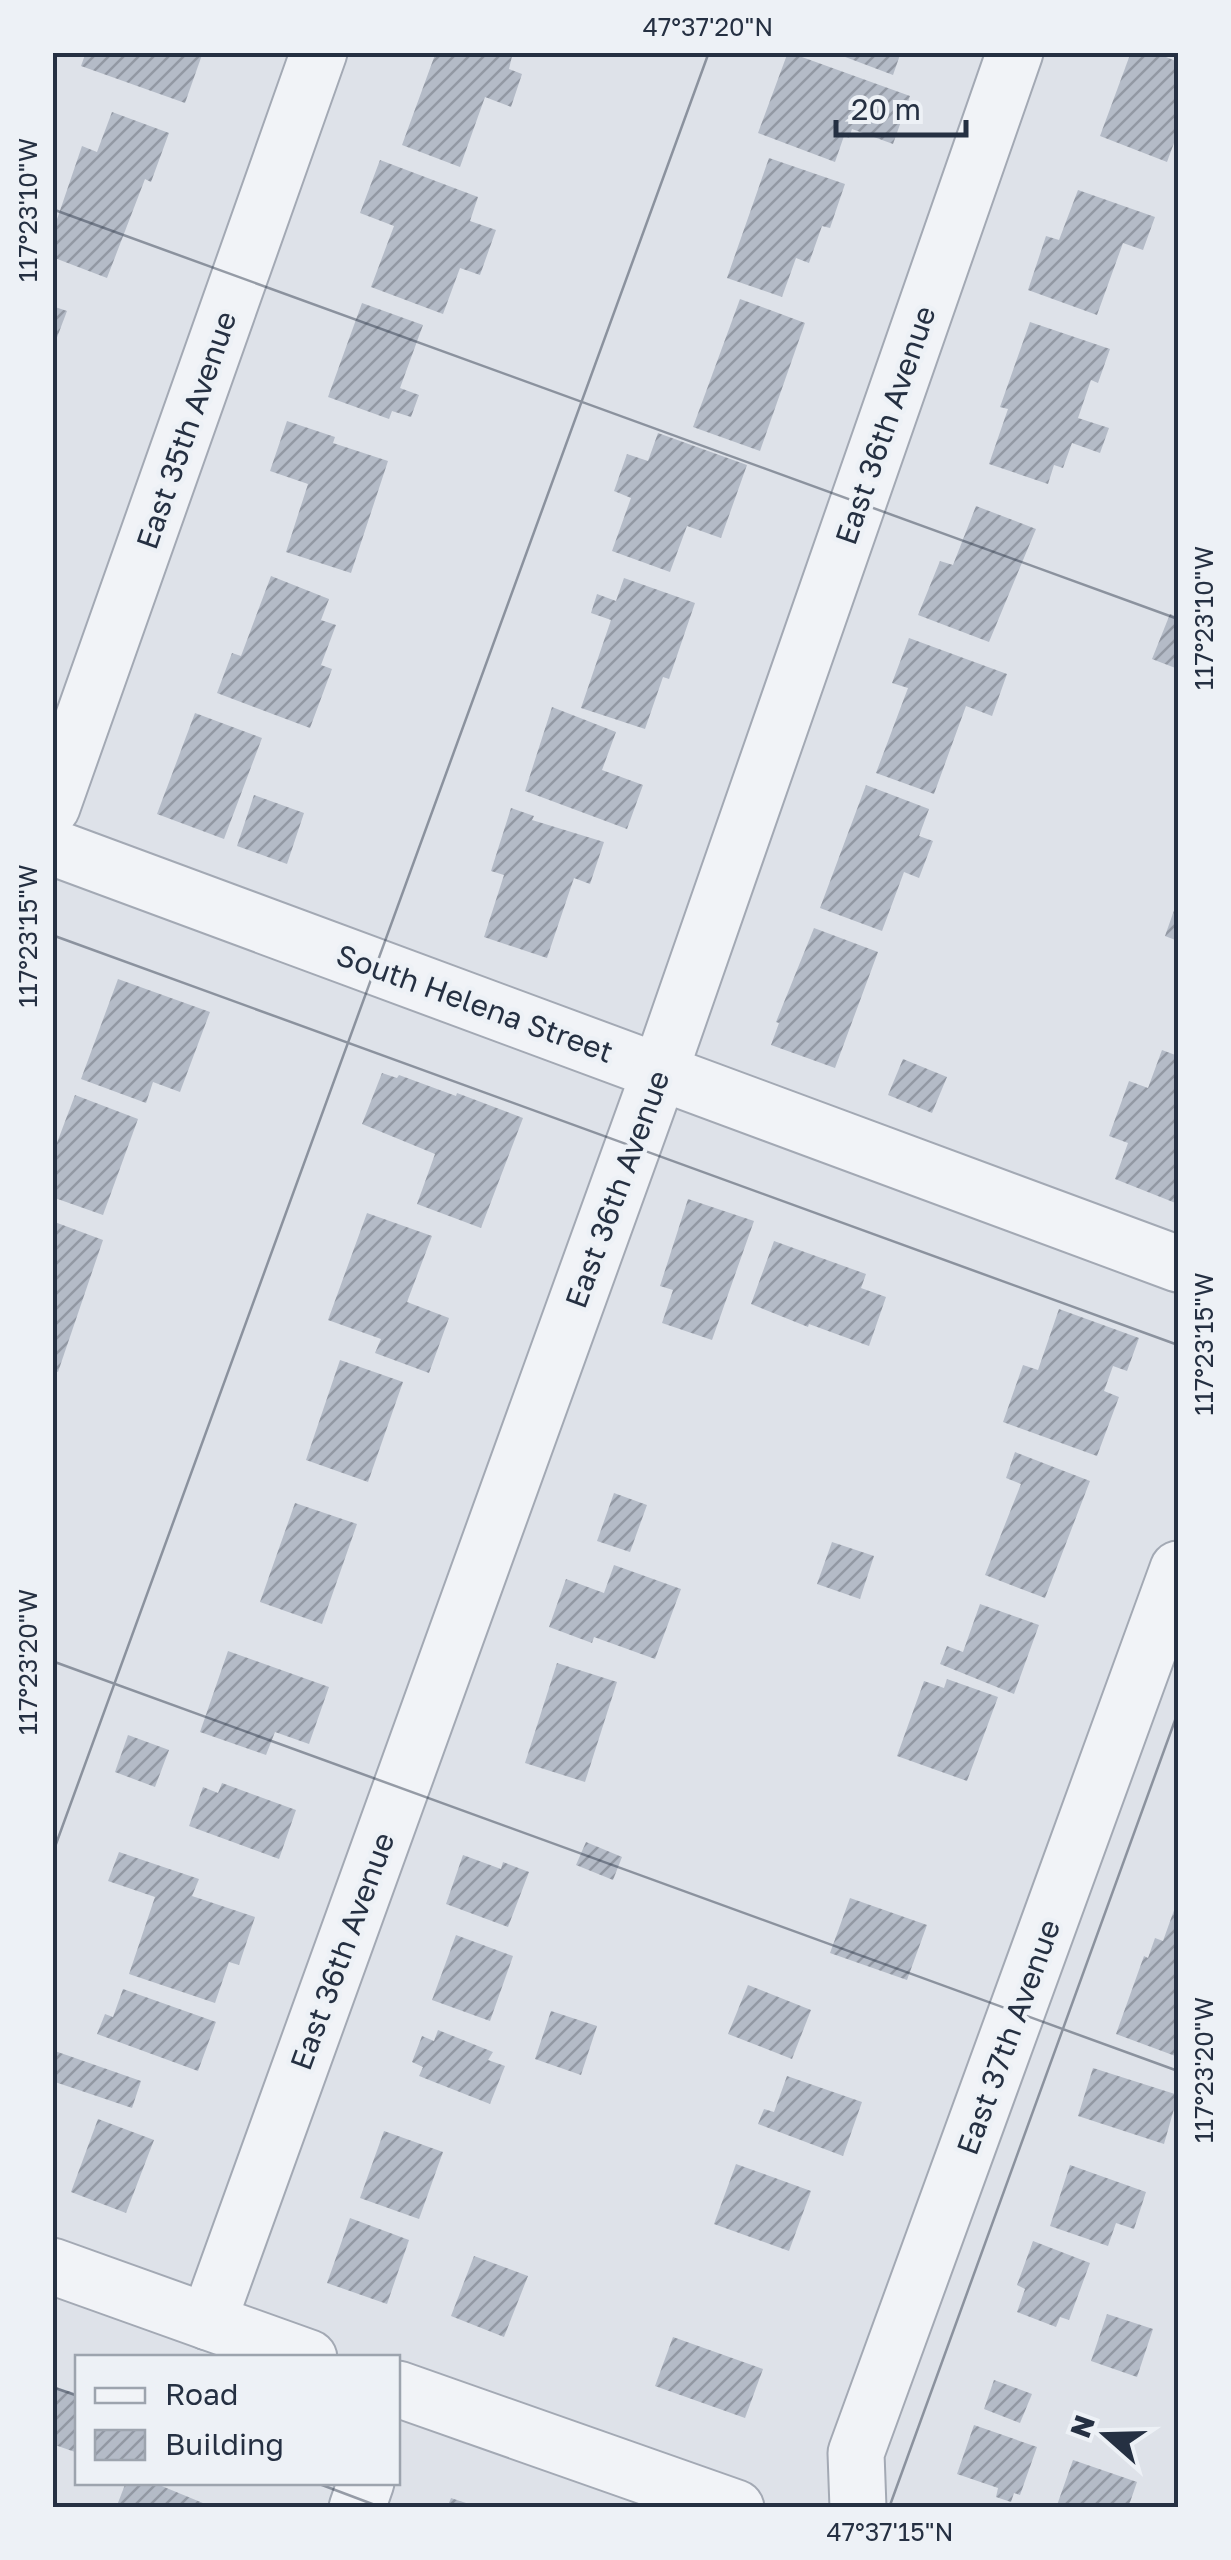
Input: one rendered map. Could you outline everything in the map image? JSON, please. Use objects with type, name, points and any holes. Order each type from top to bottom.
[{"type":"street","name":"East 35th Avenue","points":[[52,808],[319,52]]},
{"type":"street","name":"East 36th Avenue","points":[[208,2322],[660,1071],[1015,52]]},
{"type":"street","name":"South Helena Street","points":[[52,847],[1178,1264]]},
{"type":"street","name":"East 37th Avenue","points":[[858,2508],[856,2453],[1178,1569]]},
{"type":"street","points":[[52,2266],[301,2355]]},
{"type":"street","points":[[400,2393],[736,2508]]},
{"type":"building","points":[[86,52],[203,52],[185,103],[81,66]]},
{"type":"building","points":[[436,52],[513,52],[509,69],[522,74],[511,107],[485,97],[460,167],[402,145]]},
{"type":"building","points":[[788,52],[910,96],[893,144],[852,129],[849,138],[844,136],[835,162],[758,133]]},
{"type":"building","points":[[832,52],[901,52],[893,75]]},
{"type":"building","points":[[1131,52],[1154,52],[1178,62],[1178,132],[1167,162],[1100,136]]},
{"type":"building","points":[[112,112],[169,133],[151,182],[145,179],[107,278],[52,257],[52,234],[82,146],[97,152]]},
{"type":"building","points":[[769,158],[845,184],[830,228],[822,226],[809,263],[796,258],[782,297],[727,278]]},
{"type":"building","points":[[380,160],[478,197],[470,221],[496,230],[480,275],[460,268],[443,314],[371,287],[394,226],[360,213]]},
{"type":"building","points":[[1078,190],[1155,217],[1143,250],[1123,243],[1097,315],[1028,290],[1046,236],[1059,240]]},
{"type":"building","points":[[740,299],[805,323],[760,451],[693,427]]},
{"type":"building","points":[[362,303],[423,325],[400,388],[419,395],[411,417],[392,411],[389,419],[328,397]]},
{"type":"building","points":[[52,306],[67,311],[53,348],[52,348]]},
{"type":"building","points":[[1030,322],[1110,349],[1098,383],[1091,380],[1078,418],[1109,428],[1100,453],[1072,443],[1063,468],[1054,465],[1048,484],[989,464],[1008,409],[1000,407]]},
{"type":"building","points":[[287,421],[335,437],[333,443],[388,461],[351,573],[286,552],[308,484],[270,471]]},
{"type":"building","points":[[658,433],[747,465],[721,538],[687,526],[670,572],[612,551],[631,498],[614,491],[627,454],[648,461]]},
{"type":"building","points":[[976,506],[1036,529],[989,642],[918,615],[940,561],[953,565]]},
{"type":"building","points":[[271,576],[329,599],[321,620],[336,625],[321,665],[332,669],[310,728],[217,693],[232,653],[241,656]]},
{"type":"building","points":[[624,578],[695,603],[669,679],[663,677],[645,729],[581,708],[611,620],[591,613],[597,594],[616,601]]},
{"type":"building","points":[[1170,614],[1178,617],[1178,669],[1152,659]]},
{"type":"building","points":[[909,638],[1007,674],[992,716],[966,706],[934,794],[876,773],[908,688],[892,683]]},
{"type":"building","points":[[552,707],[616,732],[602,770],[643,785],[627,829],[525,791]]},
{"type":"building","points":[[195,713],[262,738],[224,839],[157,814]]},
{"type":"building","points":[[866,785],[929,809],[919,836],[933,841],[919,878],[904,872],[882,931],[820,908]]},
{"type":"building","points":[[254,795],[304,813],[287,864],[237,846]]},
{"type":"building","points":[[511,808],[534,816],[532,820],[604,842],[590,884],[574,878],[547,958],[484,937],[504,875],[491,871]]},
{"type":"building","points":[[1178,899],[1178,941],[1165,936]]},
{"type":"building","points":[[814,928],[878,952],[835,1068],[771,1045],[779,1023],[776,1022]]},
{"type":"building","points":[[118,979],[210,1012],[180,1092],[153,1082],[146,1103],[81,1079]]},
{"type":"building","points":[[1162,1050],[1178,1056],[1178,1204],[1115,1179],[1128,1143],[1109,1136],[1129,1081],[1148,1088]]},
{"type":"building","points":[[903,1059],[947,1077],[932,1113],[888,1095]]},
{"type":"building","points":[[382,1073],[397,1078],[399,1075],[456,1096],[457,1093],[523,1118],[481,1228],[417,1204],[435,1154],[362,1124]]},
{"type":"building","points":[[75,1095],[138,1119],[103,1215],[52,1197],[52,1156]]},
{"type":"building","points":[[688,1199],[754,1221],[712,1340],[662,1323],[673,1290],[660,1286]]},
{"type":"building","points":[[367,1213],[432,1236],[407,1302],[449,1318],[429,1373],[375,1353],[381,1339],[328,1320]]},
{"type":"building","points":[[52,1221],[103,1240],[58,1372],[52,1370]]},
{"type":"building","points":[[774,1241],[866,1274],[861,1288],[886,1297],[869,1346],[751,1304]]},
{"type":"building","points":[[1059,1309],[1139,1338],[1127,1371],[1113,1366],[1104,1391],[1119,1397],[1097,1456],[1003,1422],[1023,1365],[1038,1370]]},
{"type":"building","points":[[340,1360],[403,1382],[368,1482],[306,1460]]},
{"type":"building","points":[[1015,1452],[1090,1481],[1045,1598],[985,1575],[1021,1484],[1006,1478]]},
{"type":"building","points":[[614,1493],[647,1505],[630,1552],[597,1541]]},
{"type":"building","points":[[295,1503],[357,1524],[322,1624],[260,1602]]},
{"type":"building","points":[[832,1542],[874,1556],[860,1599],[817,1584]]},
{"type":"building","points":[[614,1565],[681,1589],[655,1659],[594,1637],[592,1643],[549,1627],[566,1579],[604,1593]]},
{"type":"building","points":[[980,1604],[1039,1625],[1014,1694],[940,1664],[947,1646],[963,1652]]},
{"type":"building","points":[[228,1651],[329,1687],[309,1744],[275,1732],[266,1755],[200,1732]]},
{"type":"building","points":[[557,1663],[617,1682],[585,1782],[525,1763]]},
{"type":"building","points":[[947,1679],[998,1697],[967,1781],[897,1756],[924,1681],[944,1688]]},
{"type":"building","points":[[128,1735],[169,1750],[155,1787],[115,1772]]},
{"type":"building","points":[[222,1783],[296,1810],[279,1859],[189,1826],[203,1787],[218,1793]]},
{"type":"building","points":[[586,1842],[622,1857],[613,1880],[576,1865]]},
{"type":"building","points":[[119,1852],[199,1879],[192,1896],[255,1917],[239,1965],[229,1962],[215,2003],[129,1974],[155,1897],[108,1881]]},
{"type":"building","points":[[463,1855],[501,1869],[503,1862],[529,1872],[508,1927],[446,1904]]},
{"type":"building","points":[[850,1898],[927,1925],[907,1980],[830,1953]]},
{"type":"building","points":[[1178,1899],[1178,2057],[1116,2034],[1144,1956],[1148,1958],[1155,1938],[1163,1941]]},
{"type":"building","points":[[456,1935],[513,1956],[490,2021],[432,2000]]},
{"type":"building","points":[[748,1985],[811,2010],[792,2059],[728,2034]]},
{"type":"building","points":[[123,1989],[216,2022],[198,2071],[97,2034],[105,2014],[113,2017]]},
{"type":"building","points":[[551,2011],[597,2026],[581,2075],[535,2059]]},
{"type":"building","points":[[438,2030],[493,2052],[488,2060],[505,2066],[490,2104],[419,2076],[423,2067],[412,2062],[422,2036],[434,2041]]},
{"type":"building","points":[[52,2050],[141,2081],[132,2108],[52,2081]]},
{"type":"building","points":[[1093,2068],[1178,2095],[1164,2144],[1078,2116]]},
{"type":"building","points":[[787,2076],[862,2102],[843,2156],[758,2124],[764,2109],[774,2112]]},
{"type":"building","points":[[98,2119],[154,2140],[126,2213],[71,2192]]},
{"type":"building","points":[[384,2131],[443,2152],[419,2219],[360,2198]]},
{"type":"building","points":[[736,2164],[811,2191],[789,2251],[714,2224]]},
{"type":"building","points":[[1070,2165],[1146,2192],[1134,2229],[1116,2223],[1108,2246],[1050,2226]]},
{"type":"building","points":[[350,2218],[409,2240],[387,2304],[327,2283]]},
{"type":"building","points":[[1033,2241],[1090,2263],[1069,2320],[1060,2317],[1056,2327],[1017,2312],[1025,2289],[1017,2285]]},
{"type":"building","points":[[474,2256],[528,2276],[504,2337],[451,2316]]},
{"type":"building","points":[[1107,2314],[1153,2329],[1137,2377],[1091,2361]]},
{"type":"building","points":[[673,2337],[763,2369],[745,2418],[655,2386]]},
{"type":"building","points":[[994,2380],[1032,2394],[1020,2423],[984,2409]]},
{"type":"building","points":[[56,2387],[75,2393],[75,2452],[52,2444],[52,2398]]},
{"type":"building","points":[[974,2425],[1037,2447],[1020,2495],[1014,2493],[1011,2502],[996,2497],[998,2488],[957,2474]]},
{"type":"building","points":[[1073,2460],[1137,2482],[1128,2508],[1056,2508]]},
{"type":"building","points":[[125,2485],[159,2485],[215,2508],[116,2508]]},
{"type":"building","points":[[451,2498],[478,2507],[478,2508],[447,2508]]}]
